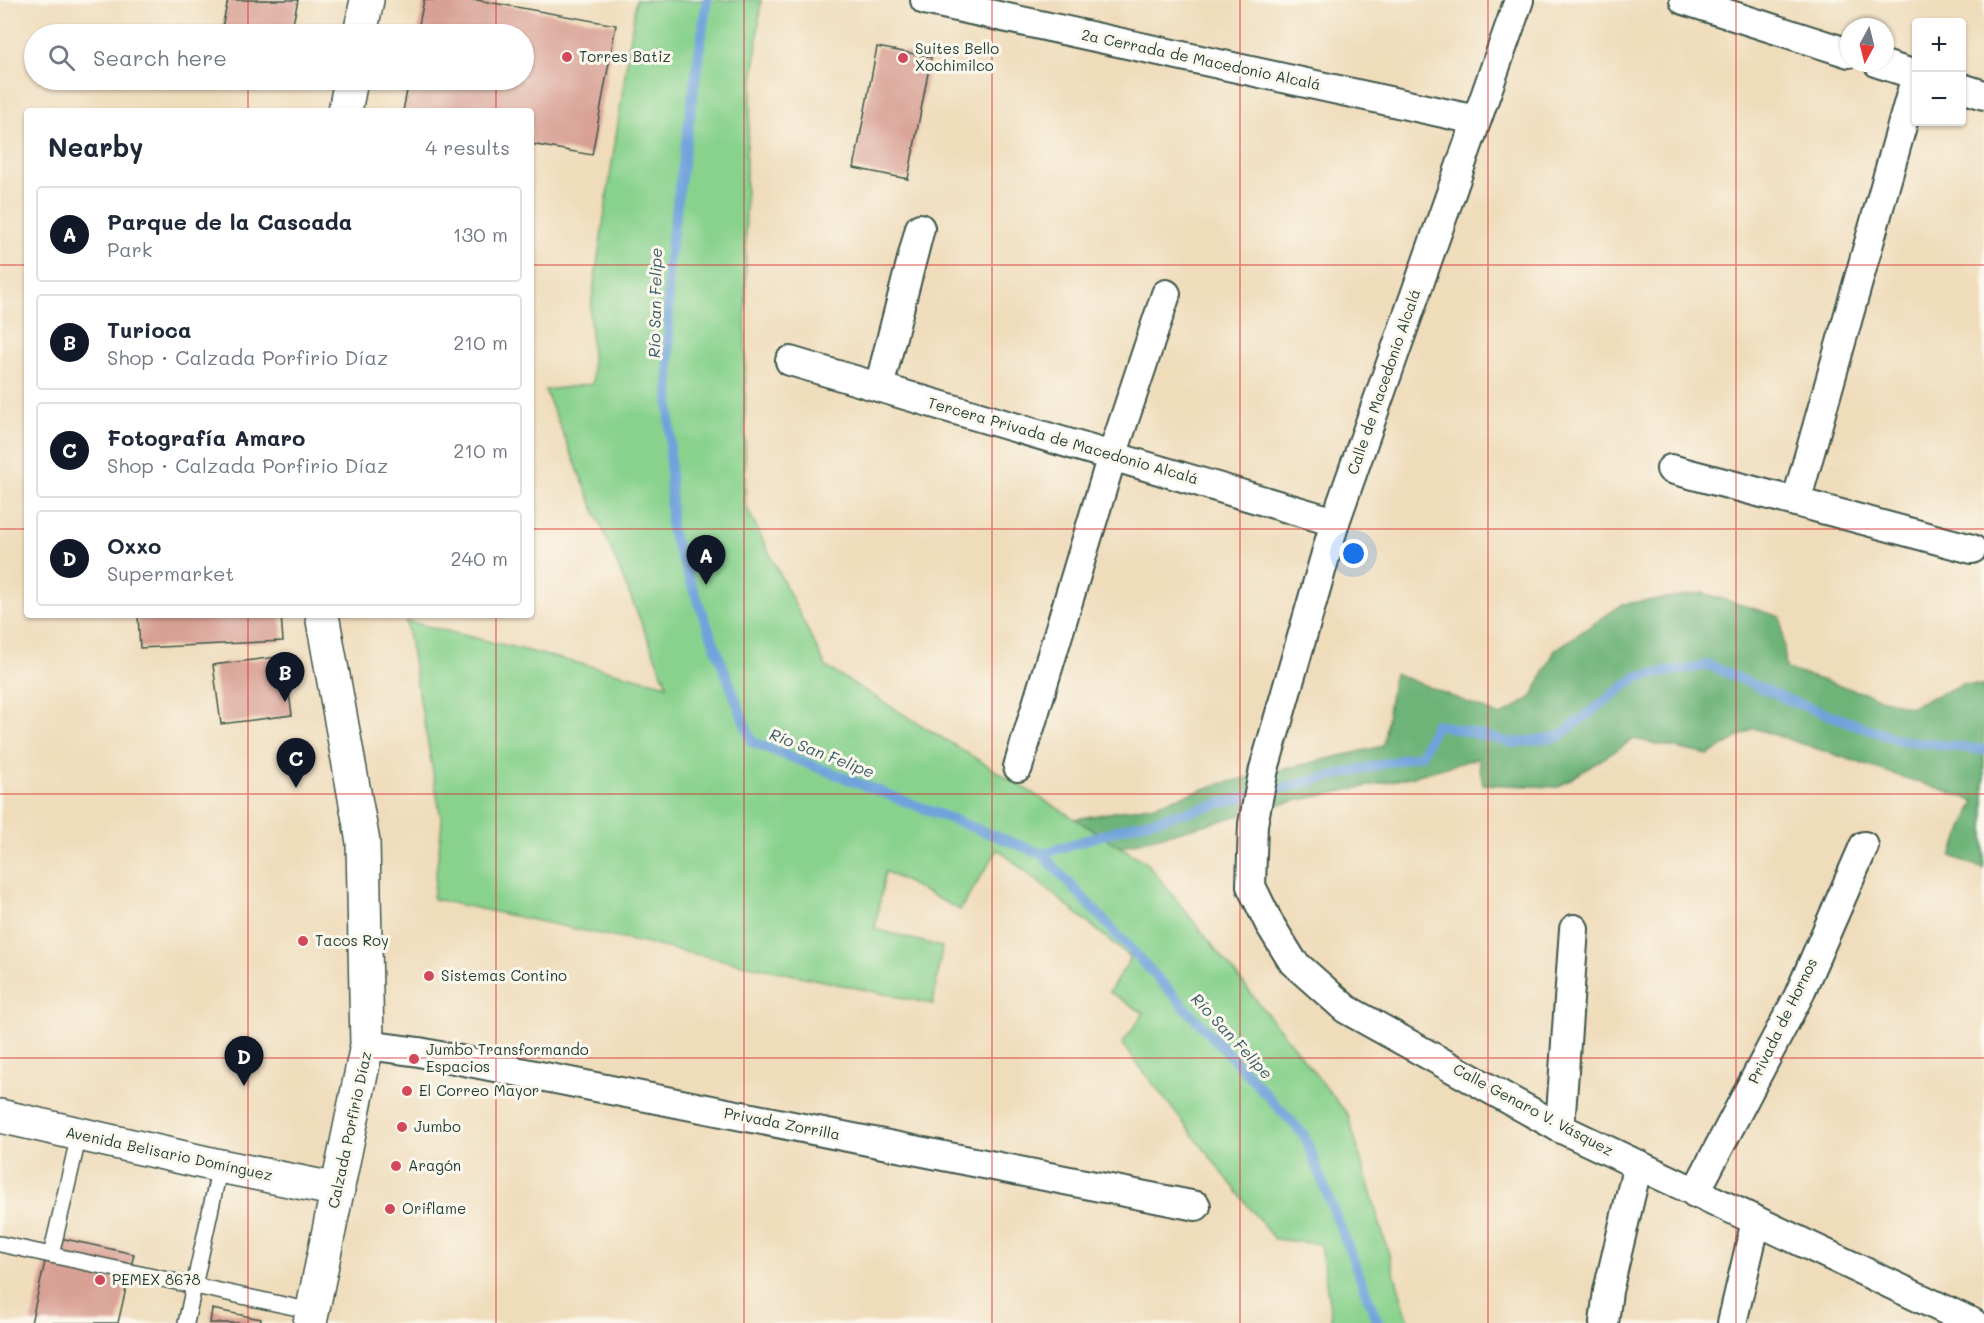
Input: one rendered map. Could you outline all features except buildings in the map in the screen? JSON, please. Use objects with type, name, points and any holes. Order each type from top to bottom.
[{"type":"main road","points":[[362,24],[367,0]]},
{"type":"main road","points":[[346,108],[349,90]]},
{"type":"main road","name":"Calzada Porfirio Díaz","points":[[311,1317],[367,1045],[363,842],[323,618]]},
{"type":"main road","name":"Avenida Belisario Domínguez","points":[[0,1116],[338,1190]]},
{"type":"street","name":"2a Cerrada de Macedonio Alcalá","points":[[925,0],[1476,120]]},
{"type":"street","name":"Calle de Macedonio Alcalá","points":[[1264,769],[1335,522],[1519,0]]},
{"type":"street","points":[[1684,0],[1840,51]]},
{"type":"street","points":[[1894,68],[1912,74]]},
{"type":"street","points":[[1966,89],[1984,95]]},
{"type":"street","points":[[1796,502],[1912,94]]},
{"type":"street","points":[[879,387],[920,228]]},
{"type":"street","points":[[1017,767],[1112,456],[1166,294]]},
{"type":"street","name":"Tercera Privada de Macedonio Alcalá","points":[[790,361],[1335,522]]},
{"type":"street","points":[[1671,469],[1972,549]]},
{"type":"street","name":"Calle Genaro V. Vásquez","points":[[1264,769],[1252,824],[1251,886],[1269,923],[1293,962],[1346,1009],[1560,1128],[1973,1323]]},
{"type":"street","name":"Privada de Hornos","points":[[1695,1193],[1797,997],[1864,846]]},
{"type":"street","points":[[1560,1128],[1574,929]]},
{"type":"street","name":"Privada Zorrilla","points":[[367,1045],[431,1054],[1196,1206]]},
{"type":"street","points":[[1604,1323],[1608,1292],[1638,1164]]},
{"type":"street","points":[[1732,1323],[1756,1221]]},
{"type":"lane","points":[[51,1255],[79,1135]]},
{"type":"lane","points":[[186,1323],[220,1166]]},
{"type":"lane","points":[[0,1244],[193,1287],[311,1317]]},
{"type":"green space","points":[[636,0],[761,0],[746,155],[745,504],[826,667],[1147,863],[1348,1115],[1409,1323],[1332,1323],[1320,1244],[1274,1239],[1122,1044],[1144,1013],[1109,992],[1131,958],[998,849],[960,910],[885,871],[875,929],[942,947],[933,1004],[433,899],[442,823],[406,621],[667,685],[545,390],[593,384],[590,313]]},
{"type":"green space","points":[[1703,593],[1781,617],[1786,669],[1909,707],[1963,684],[1984,686],[1984,869],[1951,856],[1975,801],[1754,728],[1708,755],[1634,739],[1558,787],[1483,784],[1478,758],[1411,777],[1266,807],[1120,847],[1075,819],[1155,805],[1216,785],[1383,746],[1394,673],[1501,716],[1532,697],[1555,650],[1623,604]]},
{"type":"waterway","name":"Río San Felipe","points":[[707,0],[668,265],[671,531],[752,742],[1042,854],[1304,1135],[1378,1323]]},
{"type":"waterway","points":[[1042,854],[1130,826],[1421,755],[1436,724],[1513,743],[1558,737],[1636,677],[1709,665],[1791,701],[1899,740],[1984,750]]},
{"type":"place","name":"Torres Batiz","points":[[567,57]]},
{"type":"place","name":"Suites Bello Xochimilco","points":[[903,58]]},
{"type":"place","name":"Parque de la Cascada","points":[[706,585]]},
{"type":"place","name":"Turioca","points":[[285,702]]},
{"type":"place","name":"Fotografía Amaro","points":[[296,788]]},
{"type":"place","name":"Tacos Roy","points":[[303,941]]},
{"type":"place","name":"Sistemas Contino","points":[[429,976]]},
{"type":"place","name":"Jumbo Transformando Espacios","points":[[414,1059]]},
{"type":"place","name":"Oxxo","points":[[244,1086]]},
{"type":"place","name":"El Correo Mayor","points":[[407,1091]]},
{"type":"place","name":"Jumbo","points":[[402,1127]]},
{"type":"place","name":"Aragón","points":[[396,1166]]},
{"type":"place","name":"Oriflame","points":[[390,1209]]},
{"type":"place","name":"PEMEX 8678","points":[[100,1280]]}]
